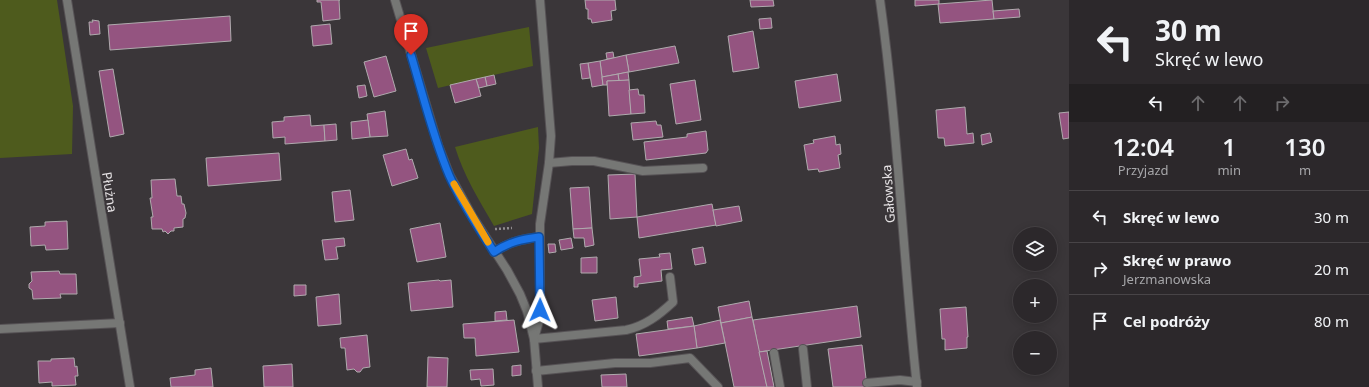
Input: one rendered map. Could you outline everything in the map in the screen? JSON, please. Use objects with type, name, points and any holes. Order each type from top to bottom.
[{"type":"street","name":"Płużna","points":[[67,0],[130,387]]},
{"type":"street","points":[[395,0],[438,145],[450,176],[472,216],[507,270],[527,311],[534,339],[538,387]]},
{"type":"street","points":[[534,339],[539,321],[540,307],[540,224],[549,163],[551,136],[540,0]]},
{"type":"street","name":"Gałowska","points":[[880,0],[899,171],[901,211],[917,384]]},
{"type":"street","points":[[549,163],[594,161],[643,171],[703,168]]},
{"type":"street","points":[[494,252],[523,238],[539,237]]},
{"type":"street","points":[[534,339],[626,330],[638,327],[661,313],[673,302],[670,277]]},
{"type":"street","points":[[0,329],[120,323]]},
{"type":"street","points":[[803,349],[808,387]]},
{"type":"street","points":[[774,353],[780,387]]},
{"type":"street","points":[[536,371],[616,363],[650,362],[690,358],[718,387]]},
{"type":"street","points":[[867,383],[900,380],[917,384]]},
{"type":"path","points":[[491,227],[494,230],[499,230],[517,226]]},
{"type":"green space","points":[[0,0],[57,0],[73,106],[72,154],[0,158]]},
{"type":"green space","points":[[529,27],[533,66],[438,88],[426,48]]},
{"type":"green space","points":[[538,127],[539,148],[532,214],[494,226],[467,178],[455,147]]},
{"type":"building","points":[[317,0],[339,0],[340,19],[323,21],[321,2],[317,2]]},
{"type":"building","points":[[585,0],[615,0],[616,10],[611,11],[612,20],[592,23],[591,19],[588,19],[588,9],[586,9]]},
{"type":"building","points":[[750,0],[773,0],[774,6],[751,7]]},
{"type":"building","points":[[915,0],[939,0],[939,4],[915,6]]},
{"type":"building","points":[[992,0],[994,19],[940,23],[938,4]]},
{"type":"building","points":[[1019,9],[1020,17],[994,19],[993,11]]},
{"type":"building","points":[[230,16],[231,41],[110,50],[108,25]]},
{"type":"building","points":[[771,18],[772,28],[760,29],[759,19]]},
{"type":"building","points":[[92,20],[99,21],[100,34],[90,35],[89,22],[93,22]]},
{"type":"building","points":[[330,24],[332,44],[313,46],[311,26]]},
{"type":"building","points":[[753,31],[759,68],[733,72],[728,36]]},
{"type":"building","points":[[675,46],[679,63],[629,72],[626,55]]},
{"type":"building","points":[[613,52],[614,58],[607,59],[606,53]]},
{"type":"building","points":[[626,55],[629,72],[602,77],[600,61]]},
{"type":"building","points":[[386,56],[396,91],[374,97],[364,62]]},
{"type":"building","points":[[600,61],[603,85],[592,87],[588,63]]},
{"type":"building","points":[[588,63],[590,78],[582,79],[580,64]]},
{"type":"building","points":[[113,69],[124,134],[110,137],[99,71]]},
{"type":"building","points":[[628,72],[629,80],[619,81],[618,74]]},
{"type":"building","points":[[618,74],[619,81],[607,81],[607,85],[603,85],[602,77]]},
{"type":"building","points":[[837,74],[841,101],[799,108],[795,81]]},
{"type":"building","points":[[494,75],[496,84],[487,86],[485,77]]},
{"type":"building","points":[[485,77],[487,86],[479,88],[476,79]]},
{"type":"building","points":[[476,79],[481,96],[455,103],[450,85]]},
{"type":"building","points":[[629,80],[631,114],[609,116],[607,81]]},
{"type":"building","points":[[695,80],[701,120],[676,124],[670,84]]},
{"type":"building","points":[[365,85],[367,96],[359,98],[357,86]]},
{"type":"building","points":[[638,89],[639,95],[644,95],[645,113],[631,114],[629,90]]},
{"type":"building","points":[[965,107],[967,134],[973,133],[974,143],[945,146],[944,138],[938,138],[936,110]]},
{"type":"building","points":[[385,111],[388,136],[370,137],[367,114]]},
{"type":"building","points":[[1069,112],[1069,138],[1063,139],[1059,113]]},
{"type":"building","points":[[310,115],[311,126],[324,125],[325,141],[285,144],[285,137],[273,138],[272,122],[284,121],[284,117]]},
{"type":"building","points":[[368,120],[370,137],[352,139],[351,122]]},
{"type":"building","points":[[656,121],[657,125],[661,125],[663,137],[633,140],[631,123]]},
{"type":"building","points":[[336,124],[337,140],[325,141],[324,125]]},
{"type":"building","points":[[706,131],[708,150],[706,153],[646,160],[644,142],[687,137],[687,134]]},
{"type":"building","points":[[990,133],[992,142],[982,145],[981,135]]},
{"type":"building","points":[[835,136],[836,145],[840,144],[841,154],[838,155],[840,168],[819,172],[818,169],[808,170],[804,145],[814,143],[813,140]]},
{"type":"building","points":[[406,149],[409,160],[412,159],[418,178],[392,186],[383,155]]},
{"type":"building","points":[[279,153],[281,180],[208,186],[206,158]]},
{"type":"building","points":[[635,174],[637,217],[610,219],[608,175]]},
{"type":"building","points":[[175,179],[177,196],[181,196],[182,204],[184,204],[186,213],[185,218],[183,219],[183,227],[174,228],[174,231],[171,231],[168,234],[165,231],[163,232],[162,229],[152,229],[151,217],[153,217],[150,198],[152,198],[151,180]]},
{"type":"building","points":[[589,187],[592,228],[573,229],[570,188]]},
{"type":"building","points":[[350,190],[354,220],[335,222],[332,192]]},
{"type":"building","points":[[712,204],[716,225],[639,238],[637,217]]},
{"type":"building","points":[[739,206],[742,221],[716,226],[713,210]]},
{"type":"building","points":[[67,221],[68,249],[46,250],[45,245],[31,246],[30,227],[45,226],[45,222]]},
{"type":"building","points":[[440,223],[446,257],[417,262],[410,229]]},
{"type":"building","points":[[592,228],[594,245],[585,247],[584,238],[574,238],[573,229]]},
{"type":"building","points":[[344,238],[345,246],[336,247],[338,259],[325,260],[322,240]]},
{"type":"building","points":[[571,238],[573,248],[561,250],[559,240]]},
{"type":"building","points":[[548,244],[555,244],[556,252],[549,253]]},
{"type":"building","points":[[703,247],[706,263],[695,265],[692,249]]},
{"type":"building","points":[[670,253],[672,269],[661,270],[662,281],[638,284],[638,287],[634,287],[634,277],[641,276],[639,259],[660,257],[659,254]]},
{"type":"building","points":[[597,257],[597,273],[581,273],[581,258]]},
{"type":"building","points":[[59,271],[60,274],[76,274],[77,294],[60,294],[61,298],[33,299],[32,290],[29,288],[29,284],[32,281],[31,272]]},
{"type":"building","points":[[451,280],[453,307],[411,311],[408,283]]},
{"type":"building","points":[[294,285],[306,285],[306,295],[294,296]]},
{"type":"building","points":[[339,294],[341,324],[318,326],[316,297]]},
{"type":"building","points":[[616,297],[618,318],[595,321],[592,300]]},
{"type":"building","points":[[749,301],[752,317],[721,323],[718,307]]},
{"type":"building","points":[[857,306],[861,337],[759,352],[753,320]]},
{"type":"building","points":[[966,307],[968,337],[967,348],[945,350],[945,339],[942,339],[940,309]]},
{"type":"building","points":[[506,311],[507,320],[495,321],[495,312]]},
{"type":"building","points":[[692,317],[694,326],[668,329],[667,321]]},
{"type":"building","points":[[752,317],[767,387],[734,387],[721,323]]},
{"type":"building","points":[[514,320],[519,352],[476,356],[475,338],[464,338],[463,324]]},
{"type":"building","points":[[720,320],[725,343],[697,348],[694,326]]},
{"type":"building","points":[[694,326],[697,348],[639,356],[636,334]]},
{"type":"building","points":[[367,335],[370,367],[363,368],[360,372],[357,372],[354,369],[347,370],[345,348],[341,348],[340,338]]},
{"type":"building","points":[[862,345],[867,387],[833,387],[828,349]]},
{"type":"building","points":[[767,351],[774,387],[767,387],[759,352]]},
{"type":"building","points":[[428,357],[448,358],[447,387],[427,387]]},
{"type":"building","points":[[74,358],[78,376],[75,376],[76,385],[52,386],[52,382],[39,383],[38,361]]},
{"type":"building","points":[[292,364],[293,387],[264,387],[263,366]]},
{"type":"building","points":[[521,365],[521,375],[512,376],[512,366]]},
{"type":"building","points":[[211,368],[213,387],[171,387],[170,378],[195,375],[195,370]]},
{"type":"building","points":[[493,369],[494,385],[481,386],[480,379],[471,380],[470,370]]},
{"type":"building","points":[[626,374],[627,387],[602,387],[601,375]]},
{"type":"slow traffic","points":[[454,184],[488,242]]},
{"type":"route","points":[[411,55],[438,145],[450,176],[494,252],[523,238],[539,237],[540,310]]}]
